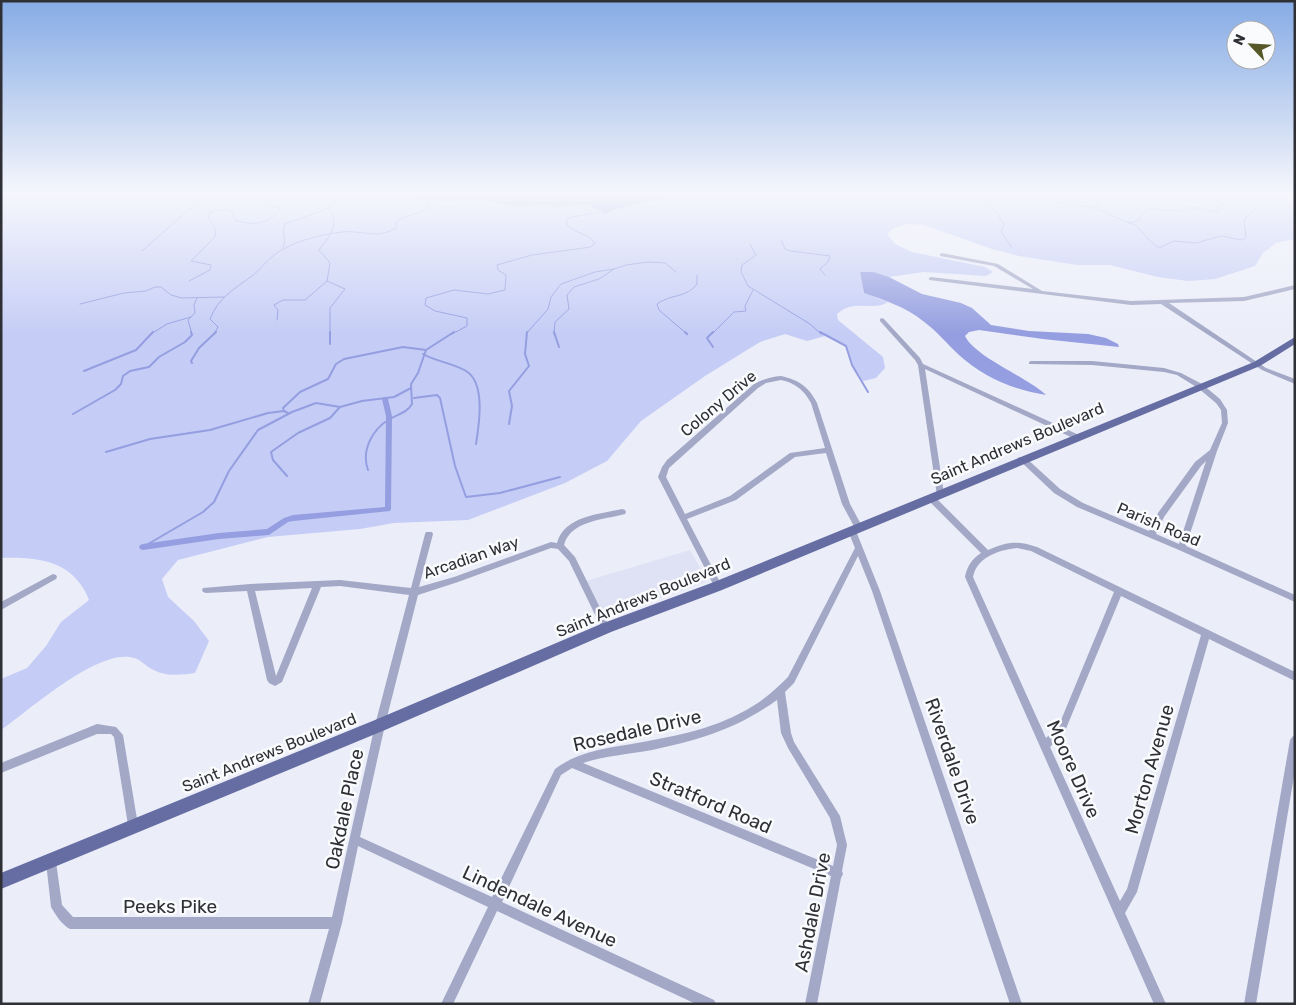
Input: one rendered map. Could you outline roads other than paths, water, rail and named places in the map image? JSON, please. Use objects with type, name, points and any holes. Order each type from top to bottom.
[{"type":"main road","name":"Saint Andrews Boulevard","points":[[1,881],[380,725],[606,628],[718,586],[1022,459],[1257,364],[1295,340]]},
{"type":"street","points":[[942,255],[996,265],[1042,292]]},
{"type":"street","points":[[931,279],[1132,303],[1244,299],[1295,287]]},
{"type":"street","points":[[1161,301],[1257,364],[1272,373],[1295,382]]},
{"type":"street","points":[[882,320],[918,359],[921,365],[935,496],[987,554]]},
{"type":"street","points":[[1032,363],[1092,363],[1164,370],[1179,374],[1200,386],[1218,401],[1224,410],[1225,422],[1213,452],[1182,548]]},
{"type":"street","points":[[921,365],[1076,437]]},
{"type":"street","name":"Colony Drive","points":[[718,586],[663,483],[662,477],[666,467],[760,382],[769,379],[787,378],[808,390],[814,403],[855,530]]},
{"type":"street","points":[[682,518],[733,498],[793,455],[829,450]]},
{"type":"street","points":[[1151,535],[1161,515],[1198,464],[1213,452]]},
{"type":"street","name":"Parish Road","points":[[1022,459],[1067,498],[1295,600]]},
{"type":"street","points":[[606,628],[572,559],[560,546],[561,538],[574,525],[622,512]]},
{"type":"street","name":"Riverdale Drive","points":[[855,530],[858,549],[876,591],[1016,1004]]},
{"type":"street","name":"Oakdale Place","points":[[314,1004],[356,840],[380,725],[429,534]]},
{"type":"street","name":"Arcadian Way","points":[[206,590],[340,583],[415,592],[455,580],[552,545],[560,546]]},
{"type":"street","name":"Moore Drive","points":[[1160,1004],[969,577],[972,564],[987,554],[1013,545],[1034,548],[1295,677]]},
{"type":"street","name":"Rosedale Drive","points":[[447,1004],[493,904],[558,772],[571,763],[591,756],[685,739],[754,713],[780,692],[791,680],[858,549]]},
{"type":"street","points":[[1,606],[53,577]]},
{"type":"street","points":[[250,587],[272,680],[275,682],[279,679],[318,584]]},
{"type":"street","points":[[1044,746],[1062,728],[1119,590]]},
{"type":"street","name":"Morton Avenue","points":[[1119,912],[1132,892],[1206,633]]},
{"type":"street","name":"Ashdale Drive","points":[[780,692],[786,733],[791,745],[835,816],[841,835],[842,856],[811,1004]]},
{"type":"street","points":[[1,768],[97,729],[113,730],[118,735],[133,826]]},
{"type":"street","points":[[1250,1004],[1295,740]]},
{"type":"street","name":"Stratford Road","points":[[571,763],[838,874]]},
{"type":"street","name":"Lindendale Avenue","points":[[356,840],[710,1004]]},
{"type":"street","name":"Peeks Pike","points":[[51,862],[58,908],[70,923],[336,923]]},
{"type":"water","points":[[860,272],[874,272],[889,277],[922,294],[961,303],[972,308],[991,325],[1029,331],[1088,334],[1106,338],[1118,344],[1119,347],[979,330],[969,332],[965,336],[979,352],[1027,381],[1046,395],[1022,390],[978,370],[916,316],[895,304],[864,293]]},
{"type":"waterway","points":[[142,251],[155,240]]},
{"type":"waterway","points":[[189,281],[210,270],[211,265],[191,261],[212,240]]},
{"type":"waterway","points":[[283,248],[284,240]]},
{"type":"waterway","points":[[214,334],[218,327],[210,319],[217,305],[227,294],[255,274],[271,257],[281,250],[304,240]]},
{"type":"waterway","points":[[326,240],[319,250],[330,263],[327,281]]},
{"type":"waterway","points":[[452,334],[467,326],[467,318],[435,311],[425,305],[426,298],[454,290],[488,294],[505,290],[506,275],[498,270],[497,265],[532,255],[591,247],[595,243],[592,240]]},
{"type":"waterway","points":[[781,240],[785,249],[791,251],[830,256],[828,262],[820,269],[825,275]]},
{"type":"waterway","points":[[1006,240],[1012,248]]},
{"type":"waterway","points":[[1149,240],[1159,248],[1174,241],[1196,243],[1207,240]]},
{"type":"waterway","points":[[750,244],[756,255],[742,265],[741,272],[748,286],[810,324],[821,334]]},
{"type":"waterway","points":[[614,269],[648,262],[665,263],[676,272]]},
{"type":"waterway","points":[[527,333],[548,309],[551,297],[561,284],[595,272],[614,269]]},
{"type":"waterway","points":[[554,332],[555,322],[569,309],[567,295],[574,287],[599,279],[614,269]]},
{"type":"waterway","points":[[685,332],[687,334],[659,310],[657,304],[688,292],[697,284],[697,275]]},
{"type":"waterway","points":[[277,320],[278,310],[274,305],[283,300],[305,300],[327,281]]},
{"type":"waterway","points":[[327,281],[345,289],[330,308],[330,344]]},
{"type":"waterway","points":[[80,304],[124,293],[146,291],[155,287],[161,287],[171,295],[182,298],[224,297]]},
{"type":"waterway","points":[[712,334],[734,312],[746,311],[745,306],[753,290]]},
{"type":"waterway","points":[[191,317],[195,313],[194,305],[197,298]]},
{"type":"waterway","points":[[151,334],[167,324],[191,317]]},
{"type":"waterway","points":[[191,317],[188,320],[192,334]]},
{"type":"waterway","points":[[73,414],[115,390],[121,384],[123,376],[130,371],[149,367],[159,357],[185,342],[192,335],[191,332]]},
{"type":"waterway","points":[[426,350],[454,332]]},
{"type":"waterway","points":[[554,332],[559,347]]},
{"type":"waterway","points":[[713,332],[707,338],[713,347]]},
{"type":"waterway","points":[[820,332],[846,346],[852,365],[868,392]]},
{"type":"waterway","points":[[509,424],[512,406],[509,391],[529,366],[525,354],[527,333]]},
{"type":"waterway","points":[[84,371],[136,350],[151,334]]},
{"type":"waterway","points":[[192,363],[191,361],[199,348],[214,334]]},
{"type":"waterway","points":[[284,411],[283,408],[300,392],[328,379],[336,364],[344,359],[403,347],[426,350]]},
{"type":"waterway","points":[[424,355],[426,350]]},
{"type":"waterway","points":[[368,470],[366,455],[370,441],[384,423],[405,411],[412,404],[411,384],[418,373],[424,355]]},
{"type":"waterway","points":[[424,355],[461,368],[472,377],[479,394],[480,405],[476,444]]},
{"type":"waterway","points":[[340,407],[362,401],[394,397],[411,388]]},
{"type":"waterway","points":[[414,398],[437,395],[440,398],[455,466],[466,497],[500,493],[560,477]]},
{"type":"waterway","points":[[143,547],[219,536],[269,532],[286,520],[293,518],[388,509],[389,416],[385,399]]},
{"type":"waterway","points":[[143,547],[203,512],[214,502],[229,471],[258,430],[292,412],[316,403],[340,407]]},
{"type":"waterway","points":[[287,476],[273,460],[271,452],[298,433],[330,418],[340,407]]},
{"type":"waterway","points":[[106,452],[150,439],[210,430],[268,413],[284,411]]},
{"type":"waterway","points":[[284,411],[288,413]]}]
